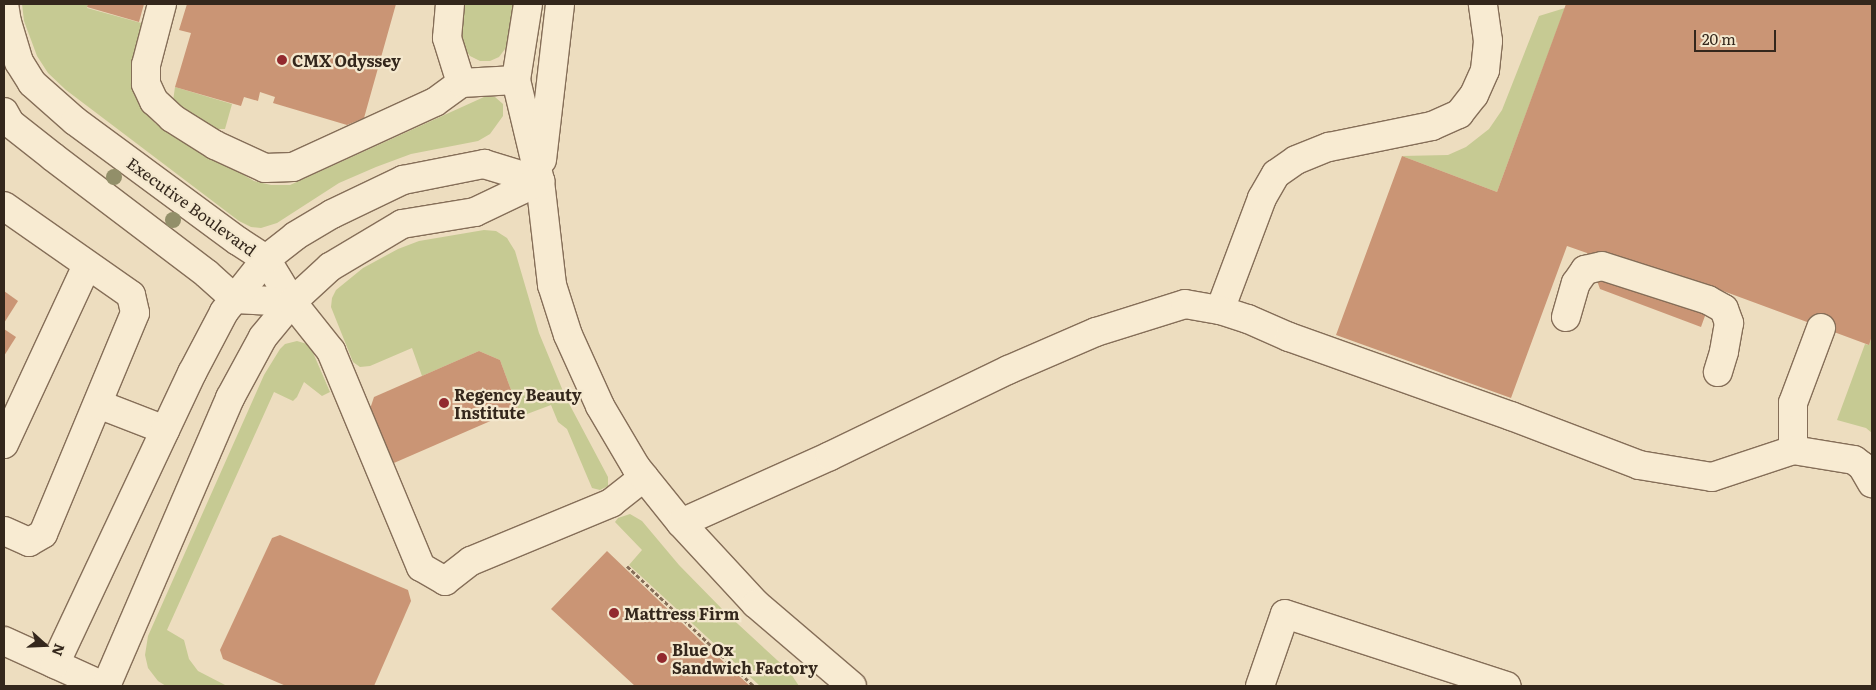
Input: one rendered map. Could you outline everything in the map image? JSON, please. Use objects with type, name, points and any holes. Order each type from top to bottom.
[{"type":"street","name":"Executive Boulevard","points":[[4,4],[7,22],[19,62],[32,83],[75,121],[238,241],[266,258],[292,302],[332,351],[421,567],[445,581],[471,561],[611,503],[644,477]]},
{"type":"street","points":[[162,4],[146,65],[146,84],[154,101],[172,118],[215,145],[265,168],[293,167],[435,102],[461,83],[516,80]]},
{"type":"street","points":[[450,4],[447,38],[461,83]]},
{"type":"street","points":[[528,4],[516,80],[540,181],[552,285],[568,335],[600,406],[644,477],[681,523],[756,604],[841,682]]},
{"type":"street","points":[[540,181],[560,4]]},
{"type":"street","points":[[1220,310],[1262,198],[1276,174],[1296,160],[1330,147],[1432,126],[1459,114],[1474,95],[1485,70],[1488,41],[1484,4]]},
{"type":"street","points":[[1488,41],[1505,4]]},
{"type":"street","points":[[6,122],[206,274],[235,299],[292,302]]},
{"type":"street","points":[[55,664],[165,430],[224,312],[266,258],[295,236],[332,214],[403,180],[484,164],[540,181]]},
{"type":"street","points":[[4,640],[104,686],[230,398],[263,337],[292,302],[330,267],[402,224],[475,212],[540,181]]},
{"type":"street","points":[[4,206],[131,295],[135,313],[43,534],[29,542],[4,531]]},
{"type":"street","points":[[4,444],[88,265]]},
{"type":"street","points":[[1566,317],[1576,283],[1584,270],[1602,266],[1708,300],[1724,309],[1729,323],[1718,372]]},
{"type":"street","points":[[681,523],[830,456],[1008,370],[1096,332],[1185,304],[1220,310],[1639,466],[1712,477],[1793,450],[1854,460],[1862,466],[1872,483]]},
{"type":"street","points":[[1793,450],[1793,403],[1821,328]]},
{"type":"street","points":[[98,404],[165,430]]},
{"type":"street","points":[[1260,686],[1285,614],[1508,686]]},
{"type":"path","points":[[627,566],[754,686]]},
{"type":"green space","points":[[22,4],[88,4],[87,8],[145,24],[133,71],[133,92],[142,110],[156,124],[254,181],[271,185],[290,185],[484,97],[495,97],[503,104],[503,116],[490,134],[478,141],[411,154],[376,167],[339,183],[277,223],[261,228],[251,227],[239,221],[66,90],[48,73],[37,56],[24,21]]},
{"type":"green space","points":[[463,4],[516,4],[511,41],[499,57],[490,61],[480,61],[470,56],[464,48],[459,38]]},
{"type":"green space","points":[[1565,8],[1497,192],[1402,156],[1448,155],[1466,147],[1489,129],[1502,110],[1539,16]]},
{"type":"green space","points":[[175,87],[232,104],[225,129],[217,129],[173,101]]},
{"type":"green space","points":[[484,230],[496,231],[507,238],[515,251],[539,333],[565,396],[608,477],[608,486],[600,490],[592,488],[567,429],[558,422],[551,405],[527,414],[518,409],[500,360],[479,351],[422,376],[412,348],[370,366],[360,367],[353,362],[331,307],[332,298],[336,290],[363,268],[398,249],[419,241]]},
{"type":"green space","points":[[1872,336],[1872,433],[1866,428],[1837,420],[1865,344],[1869,345]]},
{"type":"green space","points":[[297,341],[307,344],[311,348],[330,392],[322,396],[304,382],[293,401],[274,392],[167,630],[184,640],[189,659],[198,671],[227,686],[166,686],[158,681],[148,668],[145,655],[148,636],[264,375],[280,349],[285,344]]},
{"type":"green space","points":[[630,514],[642,521],[679,565],[726,613],[789,671],[799,686],[760,686],[629,565],[642,550],[615,522],[618,518]]},
{"type":"building","points":[[88,4],[144,4],[139,22],[87,7]]},
{"type":"building","name":"CMX Odyssey","points":[[187,4],[396,4],[364,118],[347,125],[273,103],[275,97],[260,92],[258,101],[244,97],[241,106],[175,87],[191,33],[179,30]]},
{"type":"building","points":[[1566,4],[1872,4],[1872,336],[1869,345],[1715,288],[1701,327],[1600,289],[1587,253],[1567,246],[1511,398],[1336,335],[1402,156],[1497,192]]},
{"type":"building","points":[[4,291],[18,301],[4,323]]},
{"type":"building","points":[[4,329],[16,337],[4,356]]},
{"type":"building","name":"Regency Beauty Institute","points":[[479,351],[500,360],[518,409],[387,466],[367,418],[374,397]]},
{"type":"building","points":[[280,535],[408,590],[411,601],[374,686],[286,686],[223,659],[220,650],[272,538]]},
{"type":"building","name":"Mattress Firm","points":[[607,551],[750,686],[635,686],[551,609]]},
{"type":"place","name":"CMX Odyssey","points":[[282,60]]},
{"type":"place","name":"Regency Beauty Institute","points":[[444,403]]},
{"type":"place","name":"Mattress Firm","points":[[614,613]]},
{"type":"place","name":"Blue Ox Sandwich Factory","points":[[662,658]]}]
